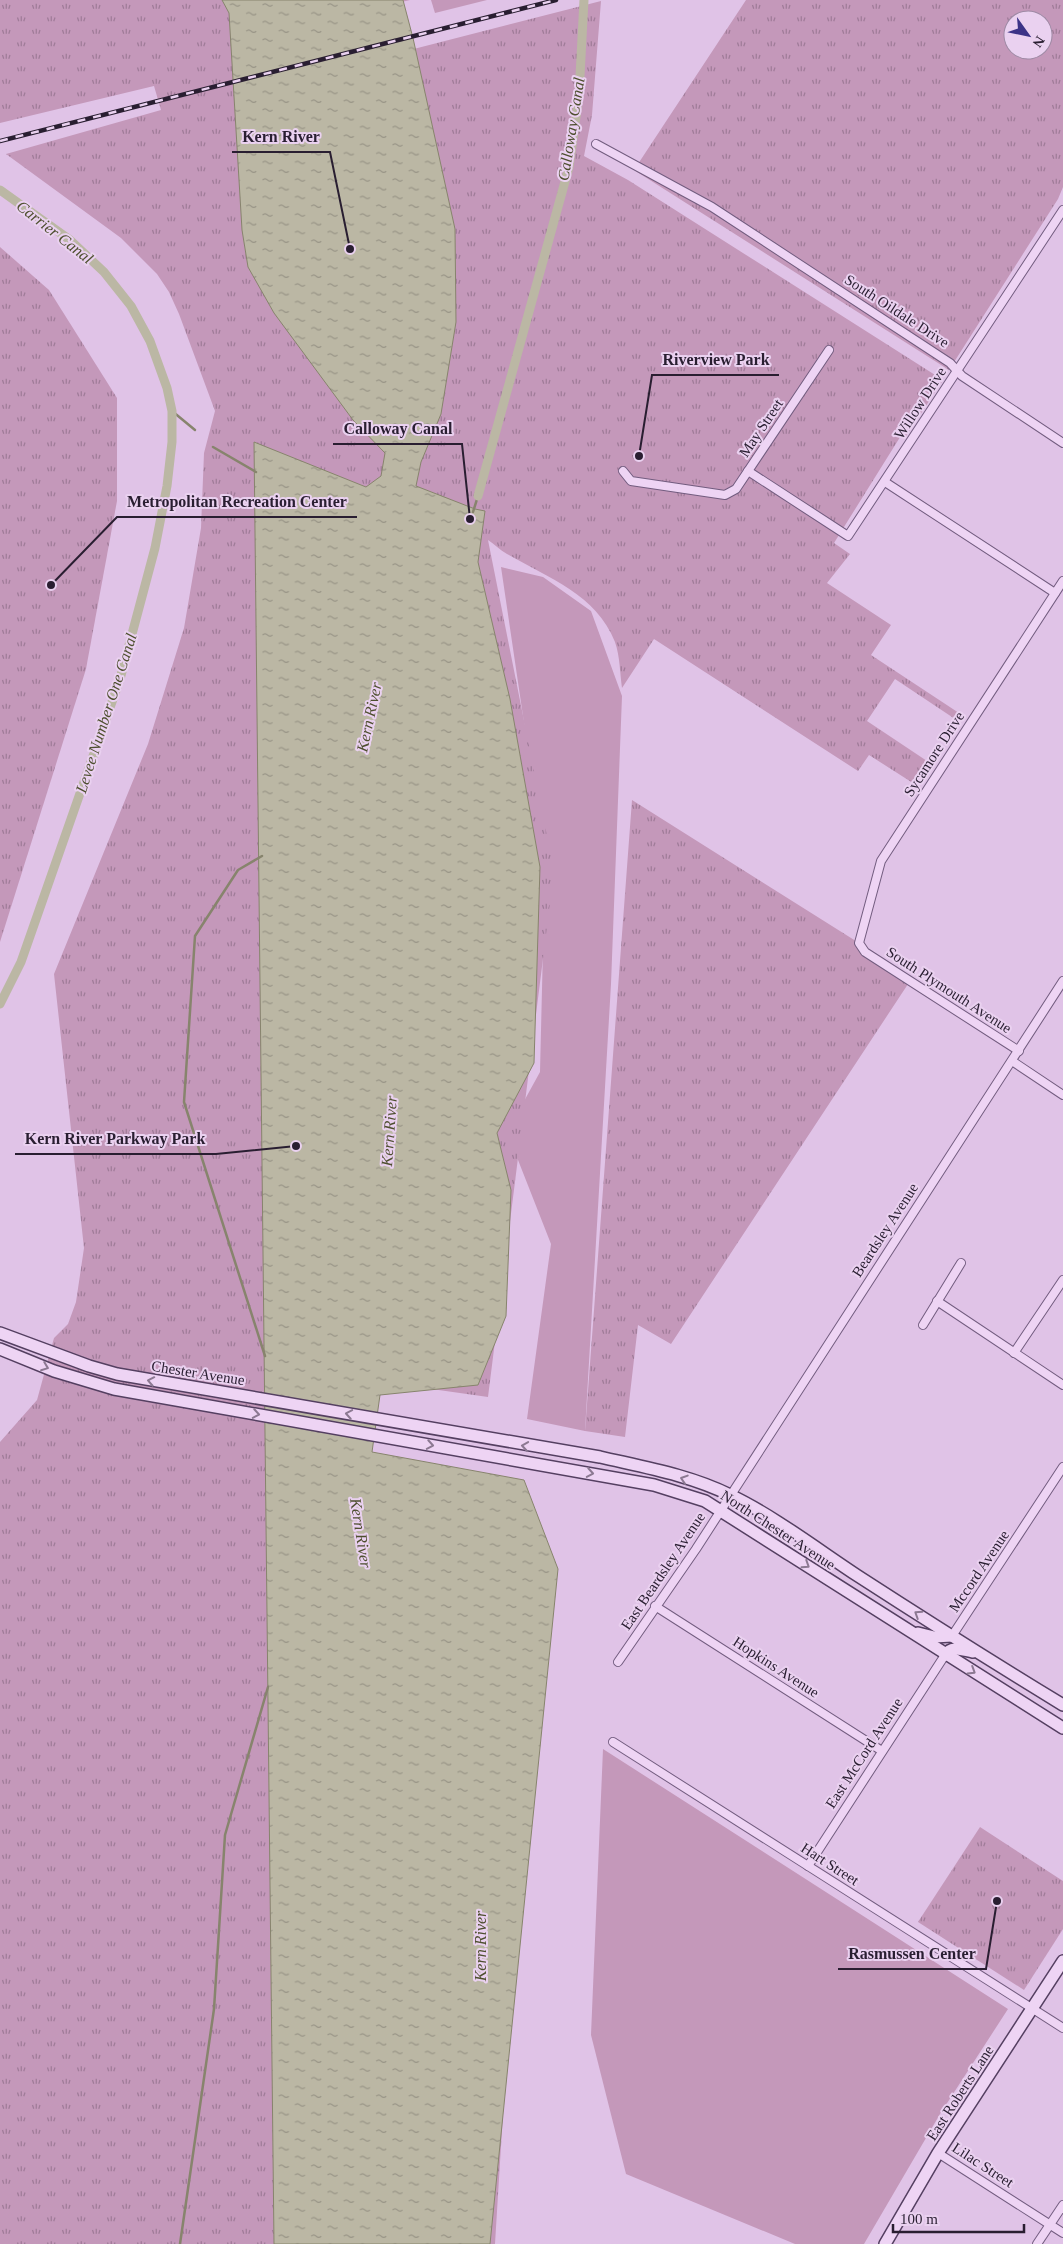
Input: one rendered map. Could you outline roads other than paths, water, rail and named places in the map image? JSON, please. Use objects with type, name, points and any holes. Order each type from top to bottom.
[{"type":"main road","name":"Chester Avenue","points":[[0,1333],[89,1366],[117,1374],[397,1422]]},
{"type":"main road","name":"Chester Avenue","points":[[0,1350],[114,1389],[382,1436]]},
{"type":"main road","name":"North Chester Avenue","points":[[397,1422],[600,1457],[658,1470],[730,1495],[781,1525],[952,1636],[1063,1705]]},
{"type":"main road","name":"North Chester Avenue","points":[[382,1436],[654,1485],[706,1501],[945,1655],[1063,1728]]},
{"type":"main road","points":[[906,1630],[934,1637],[952,1636]]},
{"type":"main road","points":[[945,1655],[952,1649],[979,1653]]},
{"type":"main road","name":"East Roberts Lane","points":[[885,2244],[938,2153],[1063,1961]]},
{"type":"street","name":"South Oildale Drive","points":[[596,144],[712,207],[950,363],[962,376],[1063,443]]},
{"type":"street","name":"Willow Drive","points":[[848,536],[1063,210]]},
{"type":"street","name":"May Street","points":[[829,350],[748,471],[848,536]]},
{"type":"street","points":[[624,471],[631,481],[725,494],[736,489],[748,471]]},
{"type":"street","points":[[885,482],[1055,593]]},
{"type":"street","name":"Sycamore Drive","points":[[865,952],[859,943],[881,861],[1063,581]]},
{"type":"street","name":"South Plymouth Avenue","points":[[865,952],[1019,1051]]},
{"type":"street","name":"Beardsley Avenue","points":[[730,1495],[1063,981]]},
{"type":"street","points":[[1012,1061],[1063,1095]]},
{"type":"street","points":[[923,1325],[961,1263]]},
{"type":"street","points":[[1014,1353],[1063,1280]]},
{"type":"street","points":[[937,1301],[1063,1385]]},
{"type":"street","name":"Mccord Avenue","points":[[952,1636],[1063,1467]]},
{"type":"street","name":"East Beardsley Avenue","points":[[618,1662],[696,1549],[730,1495]]},
{"type":"street","name":"Hopkins Avenue","points":[[655,1606],[882,1751]]},
{"type":"street","name":"East McCord Avenue","points":[[808,1866],[945,1655]]},
{"type":"street","name":"Hart Street","points":[[613,1742],[1063,2028]]},
{"type":"street","name":"Lilac Street","points":[[938,2153],[1063,2233]]},
{"type":"street","points":[[1037,2244],[1063,2204]]},
{"type":"water","points":[[222,0],[403,0],[455,229],[456,322],[441,414],[421,462],[416,486],[475,509],[485,511],[478,562],[510,699],[540,867],[534,1063],[497,1133],[511,1190],[506,1316],[478,1385],[380,1395],[372,1452],[524,1480],[558,1569],[490,2244],[274,2244],[254,442],[366,487],[381,476],[385,453],[353,420],[274,313],[248,267],[242,230],[229,13]]},
{"type":"waterway","name":"Calloway Canal","points":[[478,496],[569,167],[579,95],[584,0]]},
{"type":"waterway","name":"Levee Number One Canal","points":[[0,190],[70,240],[104,272],[131,306],[150,341],[167,388],[172,411],[172,442],[167,486],[155,548],[120,679],[21,962],[0,1004]]},
{"type":"waterway","points":[[172,411],[195,430]]},
{"type":"waterway","points":[[213,447],[256,472]]},
{"type":"waterway","name":"Calloway Canal","points":[[473,512],[478,496]]},
{"type":"waterway","points":[[262,856],[238,870],[195,936],[184,1102],[265,1356]]},
{"type":"waterway","points":[[180,2244],[214,2009],[225,1835],[268,1687]]},
{"type":"railway","points":[[0,141],[556,0]]},
{"type":"place","name":"Kern River","points":[[350,249]]},
{"type":"place","name":"Riverview Park","points":[[639,456]]},
{"type":"place","name":"Calloway Canal","points":[[470,519]]},
{"type":"place","name":"Metropolitan Recreation Center","points":[[51,585]]},
{"type":"place","name":"Kern River Parkway Park","points":[[296,1146]]},
{"type":"place","name":"Rasmussen Center","points":[[997,1901]]},
{"type":"water label","name":"Carrier Canal","points":[[55,232]]}]
